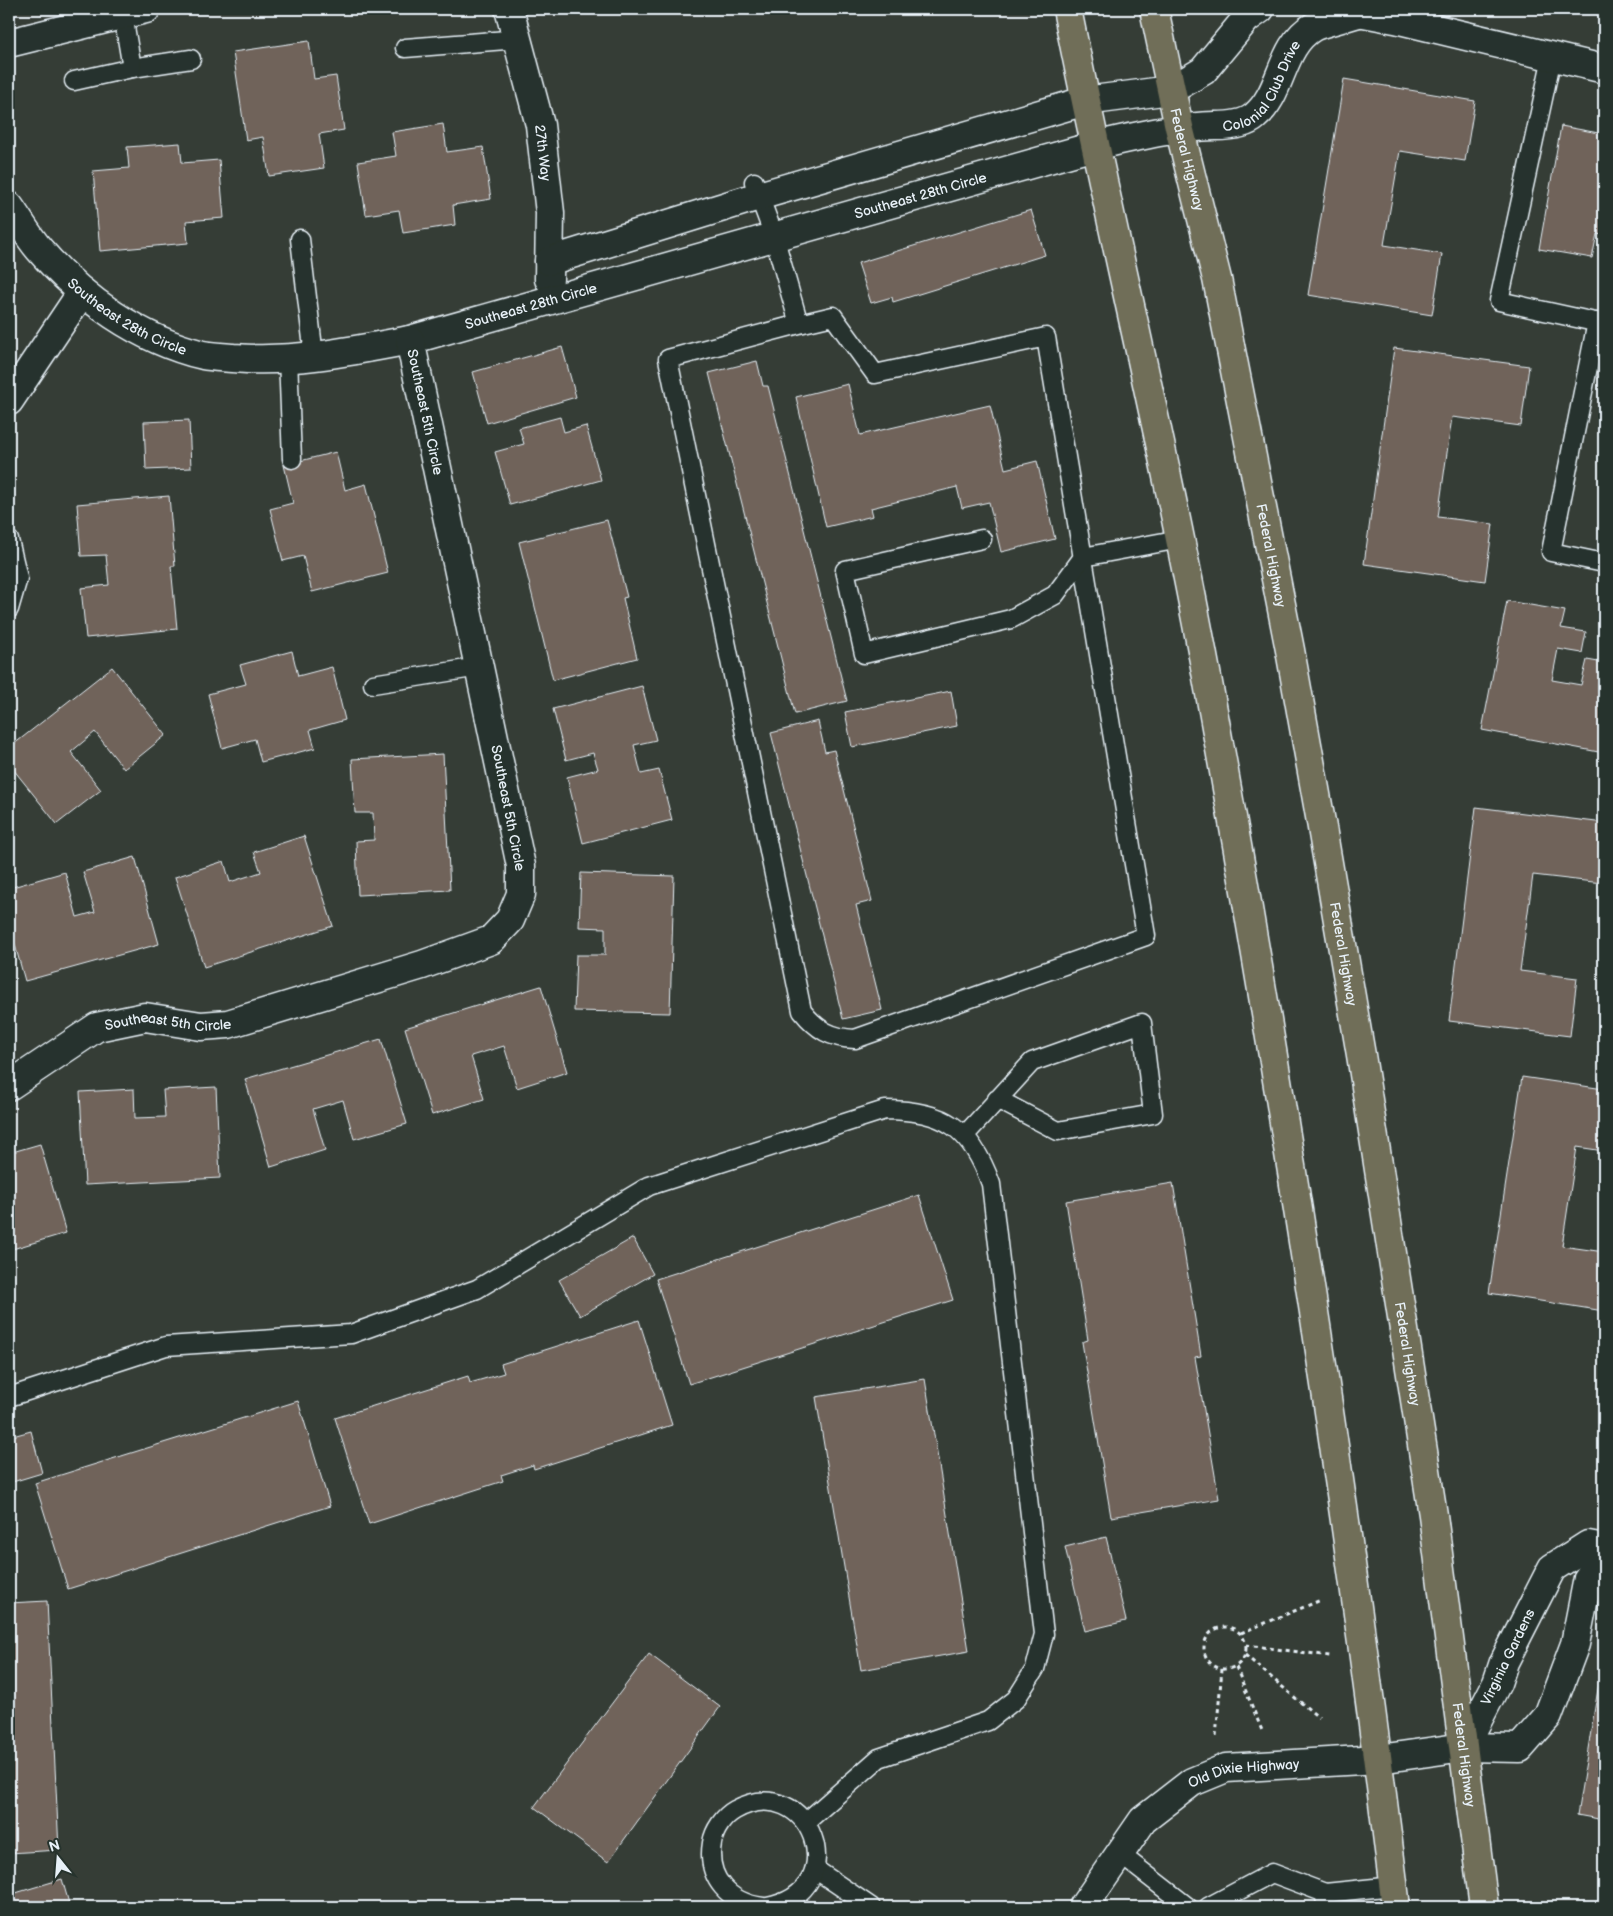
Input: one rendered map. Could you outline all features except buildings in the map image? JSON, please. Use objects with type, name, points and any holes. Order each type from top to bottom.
[{"type":"main road","points":[[1067,9],[1094,146],[1133,312],[1206,671],[1315,1311],[1378,1759],[1395,1896]]},
{"type":"main road","name":"Federal Highway","points":[[1154,9],[1179,127],[1217,280],[1286,630],[1321,822],[1361,1055],[1433,1515],[1484,1907]]},
{"type":"street","name":"27th Way","points":[[509,9],[519,39],[540,125],[550,213],[548,300]]},
{"type":"street","points":[[549,261],[756,189],[1085,101],[1171,90],[1203,71],[1246,19],[1260,9]]},
{"type":"street","name":"Colonial Club Drive","points":[[1094,146],[1179,127],[1232,125],[1255,117],[1269,99],[1284,64],[1297,42],[1313,28],[1352,11],[1396,14],[1552,57],[1604,69]]},
{"type":"street","points":[[9,43],[135,12]]},
{"type":"street","name":"Southeast 28th Circle","points":[[9,206],[38,248],[82,292],[107,310],[153,337],[204,355],[256,360],[301,357],[410,340],[1094,146]]},
{"type":"street","points":[[9,401],[82,292]]},
{"type":"street","name":"Southeast 5th Circle","points":[[9,1086],[97,1027],[145,1017],[201,1026],[228,1024],[422,965],[491,940],[510,920],[521,894],[521,866],[410,340]]},
{"type":"street","name":"Virginia Gardens","points":[[1464,1747],[1497,1683],[1504,1662],[1552,1568],[1588,1546],[1604,1548]]},
{"type":"street","points":[[1464,1747],[1520,1748],[1548,1716],[1574,1644],[1588,1578],[1604,1561]]},
{"type":"street","name":"Old Dixie Highway","points":[[1083,1907],[1143,1820],[1165,1801],[1192,1782],[1212,1773],[1226,1768],[1378,1759],[1464,1747]]},
{"type":"lane","points":[[132,68],[135,12]]},
{"type":"lane","points":[[405,48],[519,39]]},
{"type":"lane","points":[[1552,57],[1499,301],[1601,323],[1551,552],[1604,563]]},
{"type":"lane","points":[[74,81],[132,68],[191,59]]},
{"type":"lane","points":[[756,189],[774,236],[799,324]]},
{"type":"lane","points":[[292,459],[301,357],[300,238]]},
{"type":"lane","points":[[833,316],[875,374],[1046,338],[1146,936],[855,1039],[839,1038],[825,1033],[812,1024],[802,1011],[668,359],[799,324],[833,316]]},
{"type":"lane","points":[[982,539],[844,570],[864,654],[1011,620],[1055,594],[1083,557],[1180,540]]},
{"type":"lane","points":[[9,540],[18,578],[9,609]]},
{"type":"lane","points":[[373,684],[479,667]]},
{"type":"lane","points":[[965,1135],[997,1099],[1032,1062],[1142,1023],[1153,1114],[1058,1131],[997,1099]]},
{"type":"lane","points":[[9,1397],[166,1346],[351,1334],[477,1289],[649,1186],[885,1110],[914,1110],[941,1119],[965,1135],[981,1157],[991,1184],[1044,1634],[1035,1669],[1016,1699],[988,1721],[879,1758],[806,1822]]},
{"type":"lane","points":[[762,1801],[778,1803],[794,1810],[806,1822],[814,1836],[817,1853],[815,1869],[808,1884],[796,1897],[766,1906],[727,1893],[713,1873],[710,1856],[712,1840],[719,1825],[730,1813],[746,1804],[762,1801]]},
{"type":"lane","points":[[1120,1854],[1188,1907]]},
{"type":"lane","points":[[815,1869],[871,1907]]},
{"type":"lane","points":[[1208,1907],[1272,1874],[1325,1900],[1395,1896]]},
{"type":"path","points":[[1241,1633],[1321,1600]]},
{"type":"path","points":[[1220,1627],[1233,1628],[1241,1633],[1246,1645],[1245,1656],[1236,1667],[1222,1669],[1207,1660],[1204,1654],[1205,1641],[1208,1635],[1220,1627]]},
{"type":"path","points":[[1246,1645],[1330,1656]]},
{"type":"path","points":[[1245,1656],[1319,1718]]},
{"type":"path","points":[[1236,1667],[1277,1765]]},
{"type":"path","points":[[1212,1773],[1222,1669]]}]
